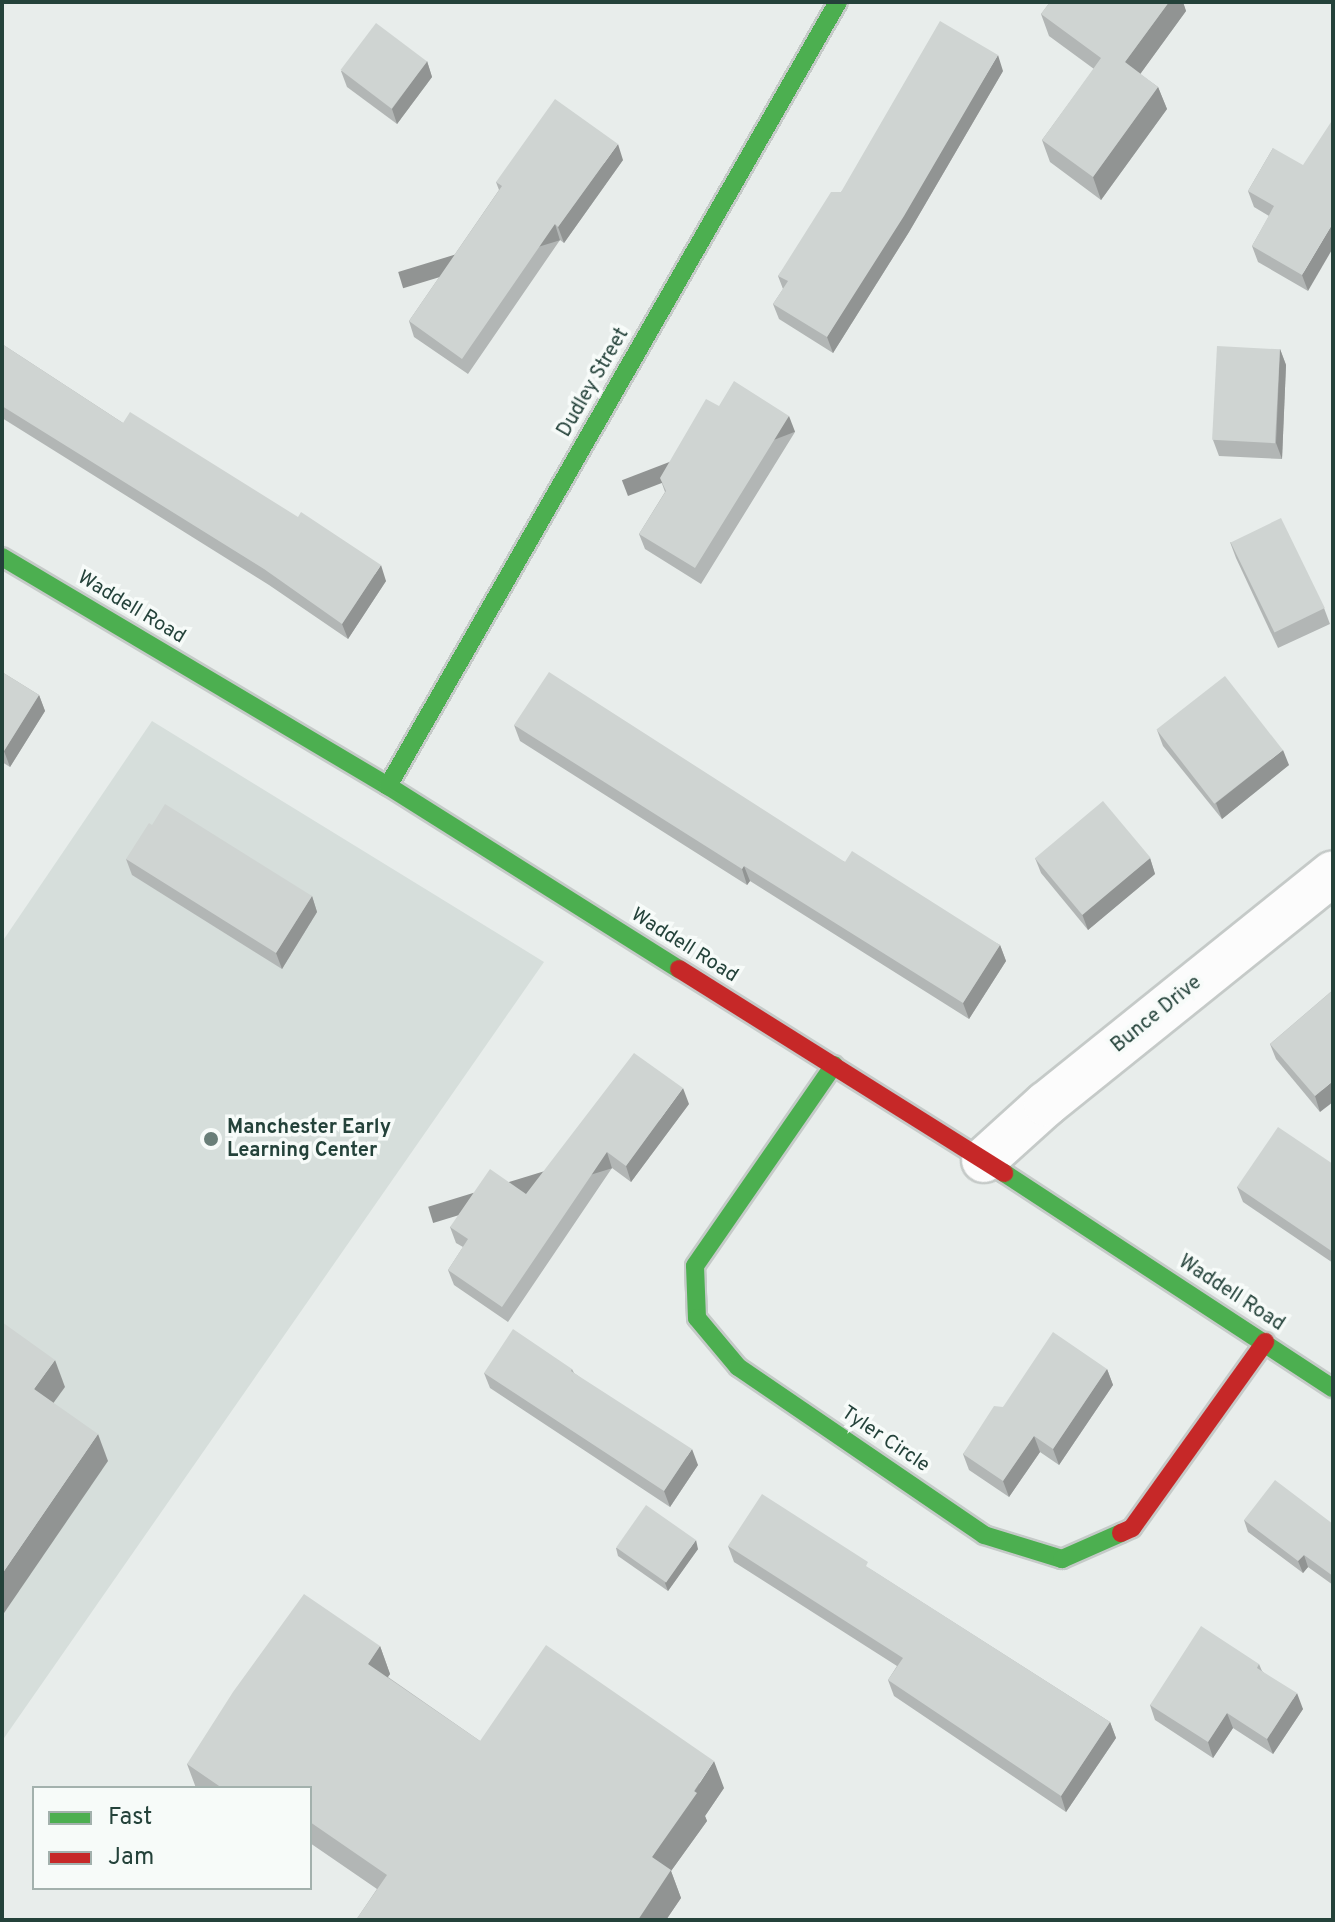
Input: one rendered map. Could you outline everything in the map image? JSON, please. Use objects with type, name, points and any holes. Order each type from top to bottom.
[{"type":"street","name":"Dudley Street","points":[[388,786],[838,2]]},
{"type":"street","name":"Waddell Road","points":[[2,557],[388,786],[984,1160],[1333,1388]]},
{"type":"street","name":"Bunce Drive","points":[[984,1160],[1046,1104],[1333,873]]},
{"type":"street","name":"Tyler Circle","points":[[834,1065],[695,1266],[697,1318],[738,1367],[984,1535],[1062,1559],[1132,1528],[1265,1342]]},
{"type":"shaded area","name":"Manchester Early Learning Center","points":[[152,721],[544,962],[2,1741],[2,942]]},
{"type":"building","points":[[1050,2],[1169,2],[1125,62],[1158,87],[1093,177],[1042,140],[1101,58],[1041,14]]},
{"type":"building","points":[[940,21],[998,55],[904,216],[827,337],[773,304],[788,281],[778,276],[831,192],[841,192]]},
{"type":"building","points":[[376,23],[427,62],[392,109],[340,70]]},
{"type":"building","points":[[555,99],[618,144],[558,227],[555,224],[462,359],[409,321],[502,186],[496,182]]},
{"type":"building","points":[[1333,119],[1333,223],[1302,275],[1252,246],[1274,206],[1248,191],[1273,148],[1303,165]]},
{"type":"building","points":[[2,344],[123,423],[130,412],[298,517],[301,512],[381,565],[342,624],[264,569],[2,406]]},
{"type":"building","points":[[1217,346],[1280,349],[1275,443],[1212,440]]},
{"type":"building","points":[[734,381],[789,416],[695,568],[639,534],[666,491],[660,478],[706,399],[719,406]]},
{"type":"building","points":[[1281,518],[1325,608],[1275,632],[1231,543]]},
{"type":"building","points":[[2,672],[39,695],[4,751],[2,750]]},
{"type":"building","points":[[549,672],[845,862],[852,851],[1000,945],[963,1003],[744,866],[742,869],[514,725]]},
{"type":"building","points":[[1225,676],[1283,750],[1214,804],[1156,730]]},
{"type":"building","points":[[1103,801],[1151,858],[1082,915],[1035,858]]},
{"type":"building","points":[[165,804],[312,896],[276,953],[126,859]]},
{"type":"building","points":[[1333,990],[1333,1081],[1315,1096],[1270,1044]]},
{"type":"building","points":[[634,1053],[683,1088],[626,1166],[607,1152],[502,1307],[448,1270],[468,1239],[450,1227],[490,1169],[526,1194]]},
{"type":"building","points":[[1278,1127],[1333,1164],[1333,1252],[1237,1187]]},
{"type":"building","points":[[2,1322],[55,1360],[34,1389],[98,1434],[2,1574]]},
{"type":"building","points":[[513,1329],[571,1371],[692,1449],[664,1491],[484,1373]]},
{"type":"building","points":[[1053,1332],[1107,1369],[1053,1449],[1034,1436],[1003,1481],[963,1454],[994,1406],[1003,1407]]},
{"type":"building","points":[[1275,1480],[1333,1524],[1333,1576],[1304,1555],[1298,1561],[1244,1520]]},
{"type":"building","points":[[762,1494],[868,1562],[866,1566],[1110,1722],[1061,1796],[888,1680],[903,1658],[728,1546]]},
{"type":"building","points":[[646,1505],[696,1540],[666,1583],[616,1548]]},
{"type":"building","points":[[304,1594],[380,1646],[368,1664],[480,1741],[546,1645],[714,1761],[694,1791],[697,1793],[652,1857],[671,1870],[638,1920],[356,1920],[387,1875],[312,1823],[312,1786],[219,1786],[187,1764],[233,1692]]},
{"type":"building","points":[[1201,1626],[1297,1693],[1267,1739],[1227,1713],[1208,1742],[1150,1705]]},
{"type":"traffic: fast","points":[[388,786],[838,2]]},
{"type":"traffic: fast","points":[[2,557],[388,786],[679,969]]},
{"type":"traffic: fast","points":[[834,1065],[695,1266],[697,1318],[738,1367],[984,1535],[1062,1559],[1121,1533]]},
{"type":"traffic: fast","points":[[1004,1173],[1333,1388]]},
{"type":"traffic: jam","points":[[679,969],[1004,1173]]},
{"type":"traffic: jam","points":[[1121,1533],[1132,1528],[1265,1342]]},
{"type":"place","name":"Manchester Early Learning Center","points":[[211,1139]]}]
